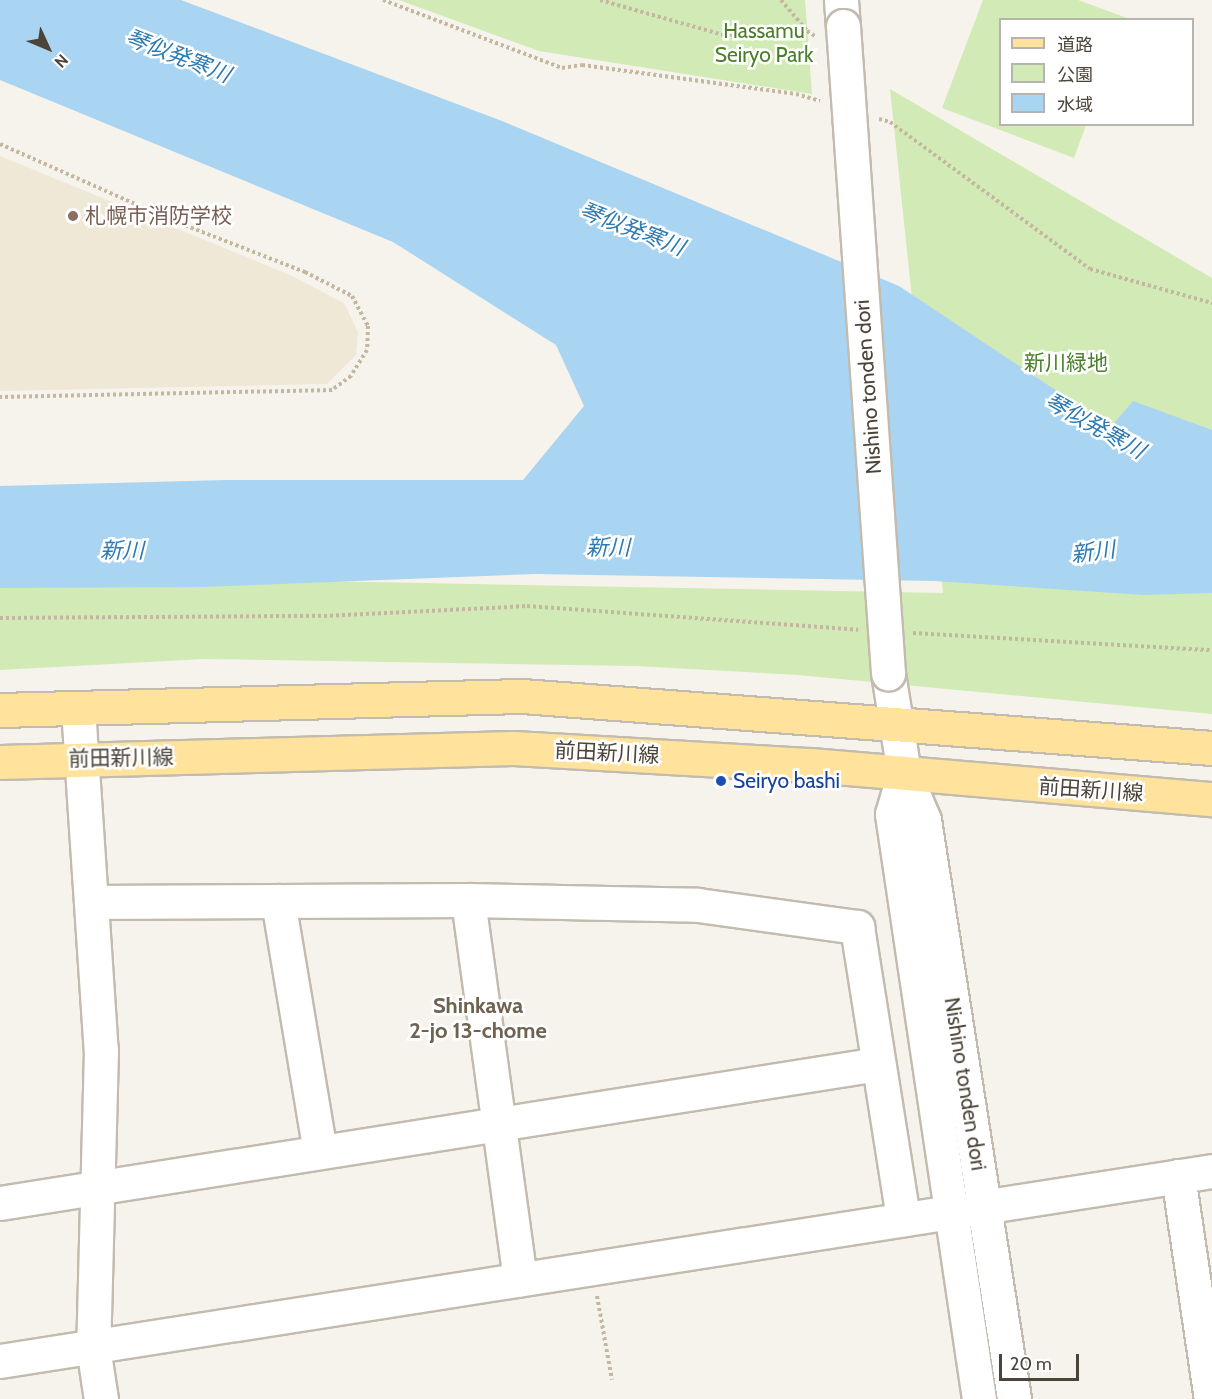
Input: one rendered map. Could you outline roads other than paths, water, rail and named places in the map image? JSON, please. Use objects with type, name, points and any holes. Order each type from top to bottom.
[{"type":"main road","points":[[0,710],[522,696],[1212,748]]},
{"type":"main road","name":"前田新川線","points":[[0,762],[513,748],[904,773],[1212,799]]},
{"type":"street","name":"Nishino tonden dori","points":[[843,28],[888,674],[894,723],[904,773],[924,820],[1014,1399]]},
{"type":"street","points":[[78,708],[101,1050],[93,1347],[101,1399]]},
{"type":"street","name":"Nishino tonden dori","points":[[904,773],[892,814],[979,1399]]},
{"type":"street","points":[[91,902],[468,900],[698,905],[857,927],[903,1219]]},
{"type":"street","points":[[468,900],[496,1123],[520,1279]]},
{"type":"street","points":[[278,901],[320,1152]]},
{"type":"street","points":[[0,1203],[878,1064]]},
{"type":"street","points":[[0,1361],[1212,1171]]},
{"type":"street","points":[[1178,1176],[1211,1399]]},
{"type":"water","points":[[0,0],[181,0],[502,121],[899,286],[1111,427],[1133,401],[1212,430],[1212,593],[1144,595],[935,581],[535,574],[203,587],[0,588],[0,486],[226,480],[523,480],[584,406],[556,345],[393,242],[0,80]]},
{"type":"place","name":"札幌市消防学校","points":[[73,216]]},
{"type":"place","name":"Seiryo bashi","points":[[721,781]]},
{"type":"district","name":"Shinkawa 2-jo 13-chome","points":[[478,1018]]},
{"type":"park label","name":"Hassamu Seiryo Park","points":[[764,43]]},
{"type":"park label","name":"新川緑地","points":[[1066,363]]},
{"type":"water label","name":"琴似発寒川","points":[[178,56]]},
{"type":"water label","name":"琴似発寒川","points":[[632,229]]},
{"type":"water label","name":"琴似発寒川","points":[[1095,426]]},
{"type":"water label","name":"新川","points":[[608,548]]},
{"type":"water label","name":"新川","points":[[122,551]]},
{"type":"water label","name":"新川","points":[[1093,552]]}]
